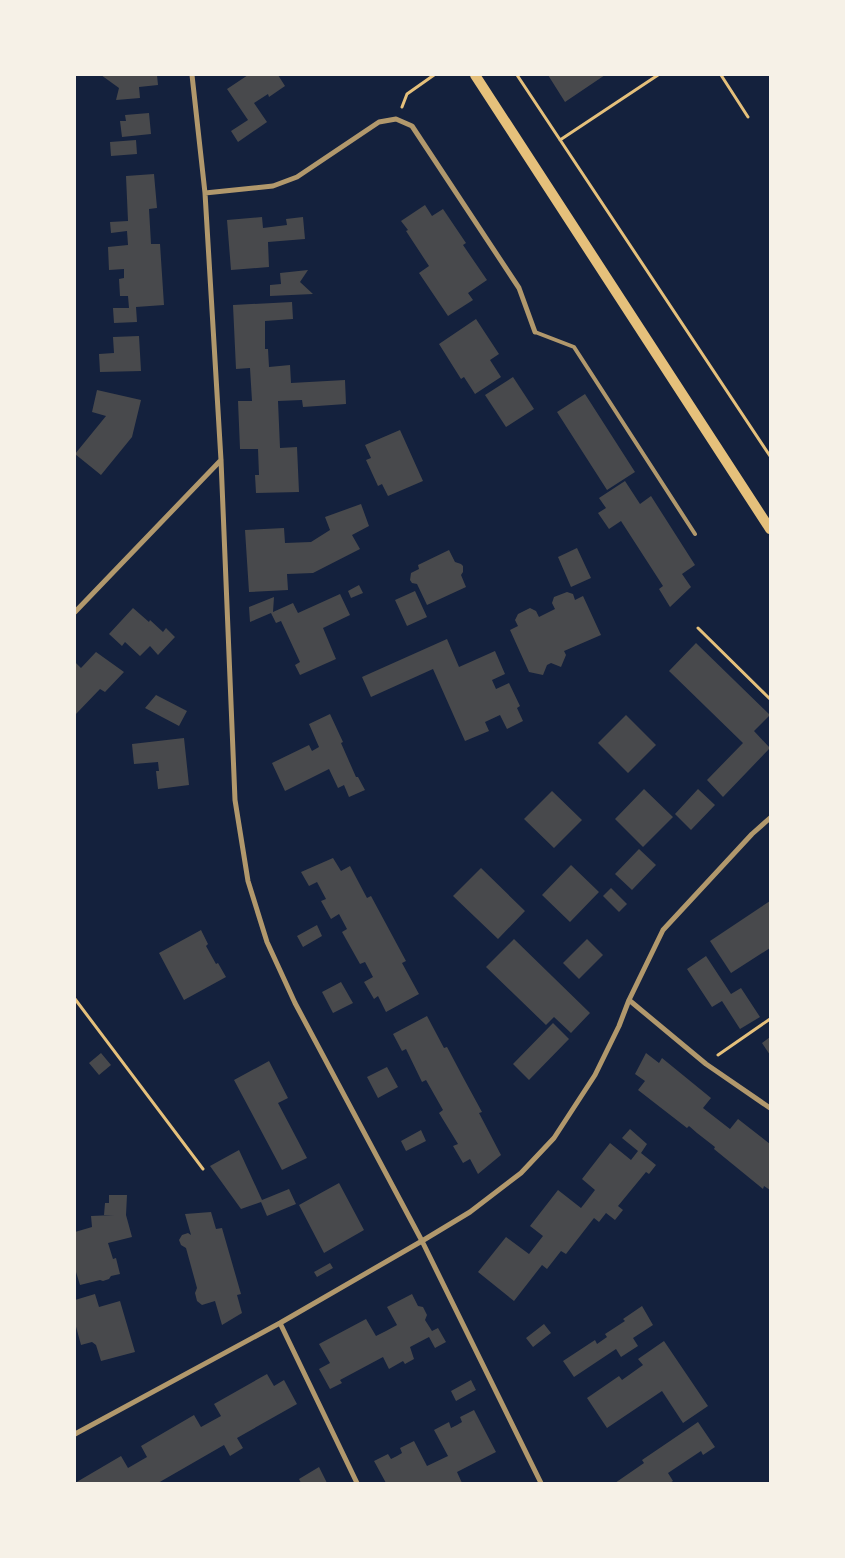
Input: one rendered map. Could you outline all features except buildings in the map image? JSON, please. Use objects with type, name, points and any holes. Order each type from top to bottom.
[{"type":"main road","points":[[475,75],[770,529]]},
{"type":"street","points":[[192,75],[205,193],[221,460],[235,800],[248,881],[267,942],[295,1003],[422,1241],[541,1483]]},
{"type":"street","points":[[205,193],[273,186],[297,176],[379,122],[396,119],[412,126],[519,288],[535,332]]},
{"type":"street","points":[[75,612],[221,460]]},
{"type":"street","points":[[75,1434],[280,1322],[422,1241],[470,1212],[521,1173],[554,1138],[595,1076],[629,1000],[664,930],[752,834],[770,818]]},
{"type":"street","points":[[629,1000],[706,1064],[770,1108]]},
{"type":"street","points":[[280,1322],[358,1483]]},
{"type":"lane","points":[[535,332],[574,347],[695,534]]},
{"type":"path","points":[[396,119],[407,94],[434,75]]},
{"type":"path","points":[[517,75],[770,456]]},
{"type":"path","points":[[560,140],[658,75]]},
{"type":"path","points":[[720,75],[748,117]]},
{"type":"path","points":[[698,628],[770,699]]},
{"type":"path","points":[[75,999],[203,1169]]},
{"type":"path","points":[[706,1064],[770,1019]]}]
